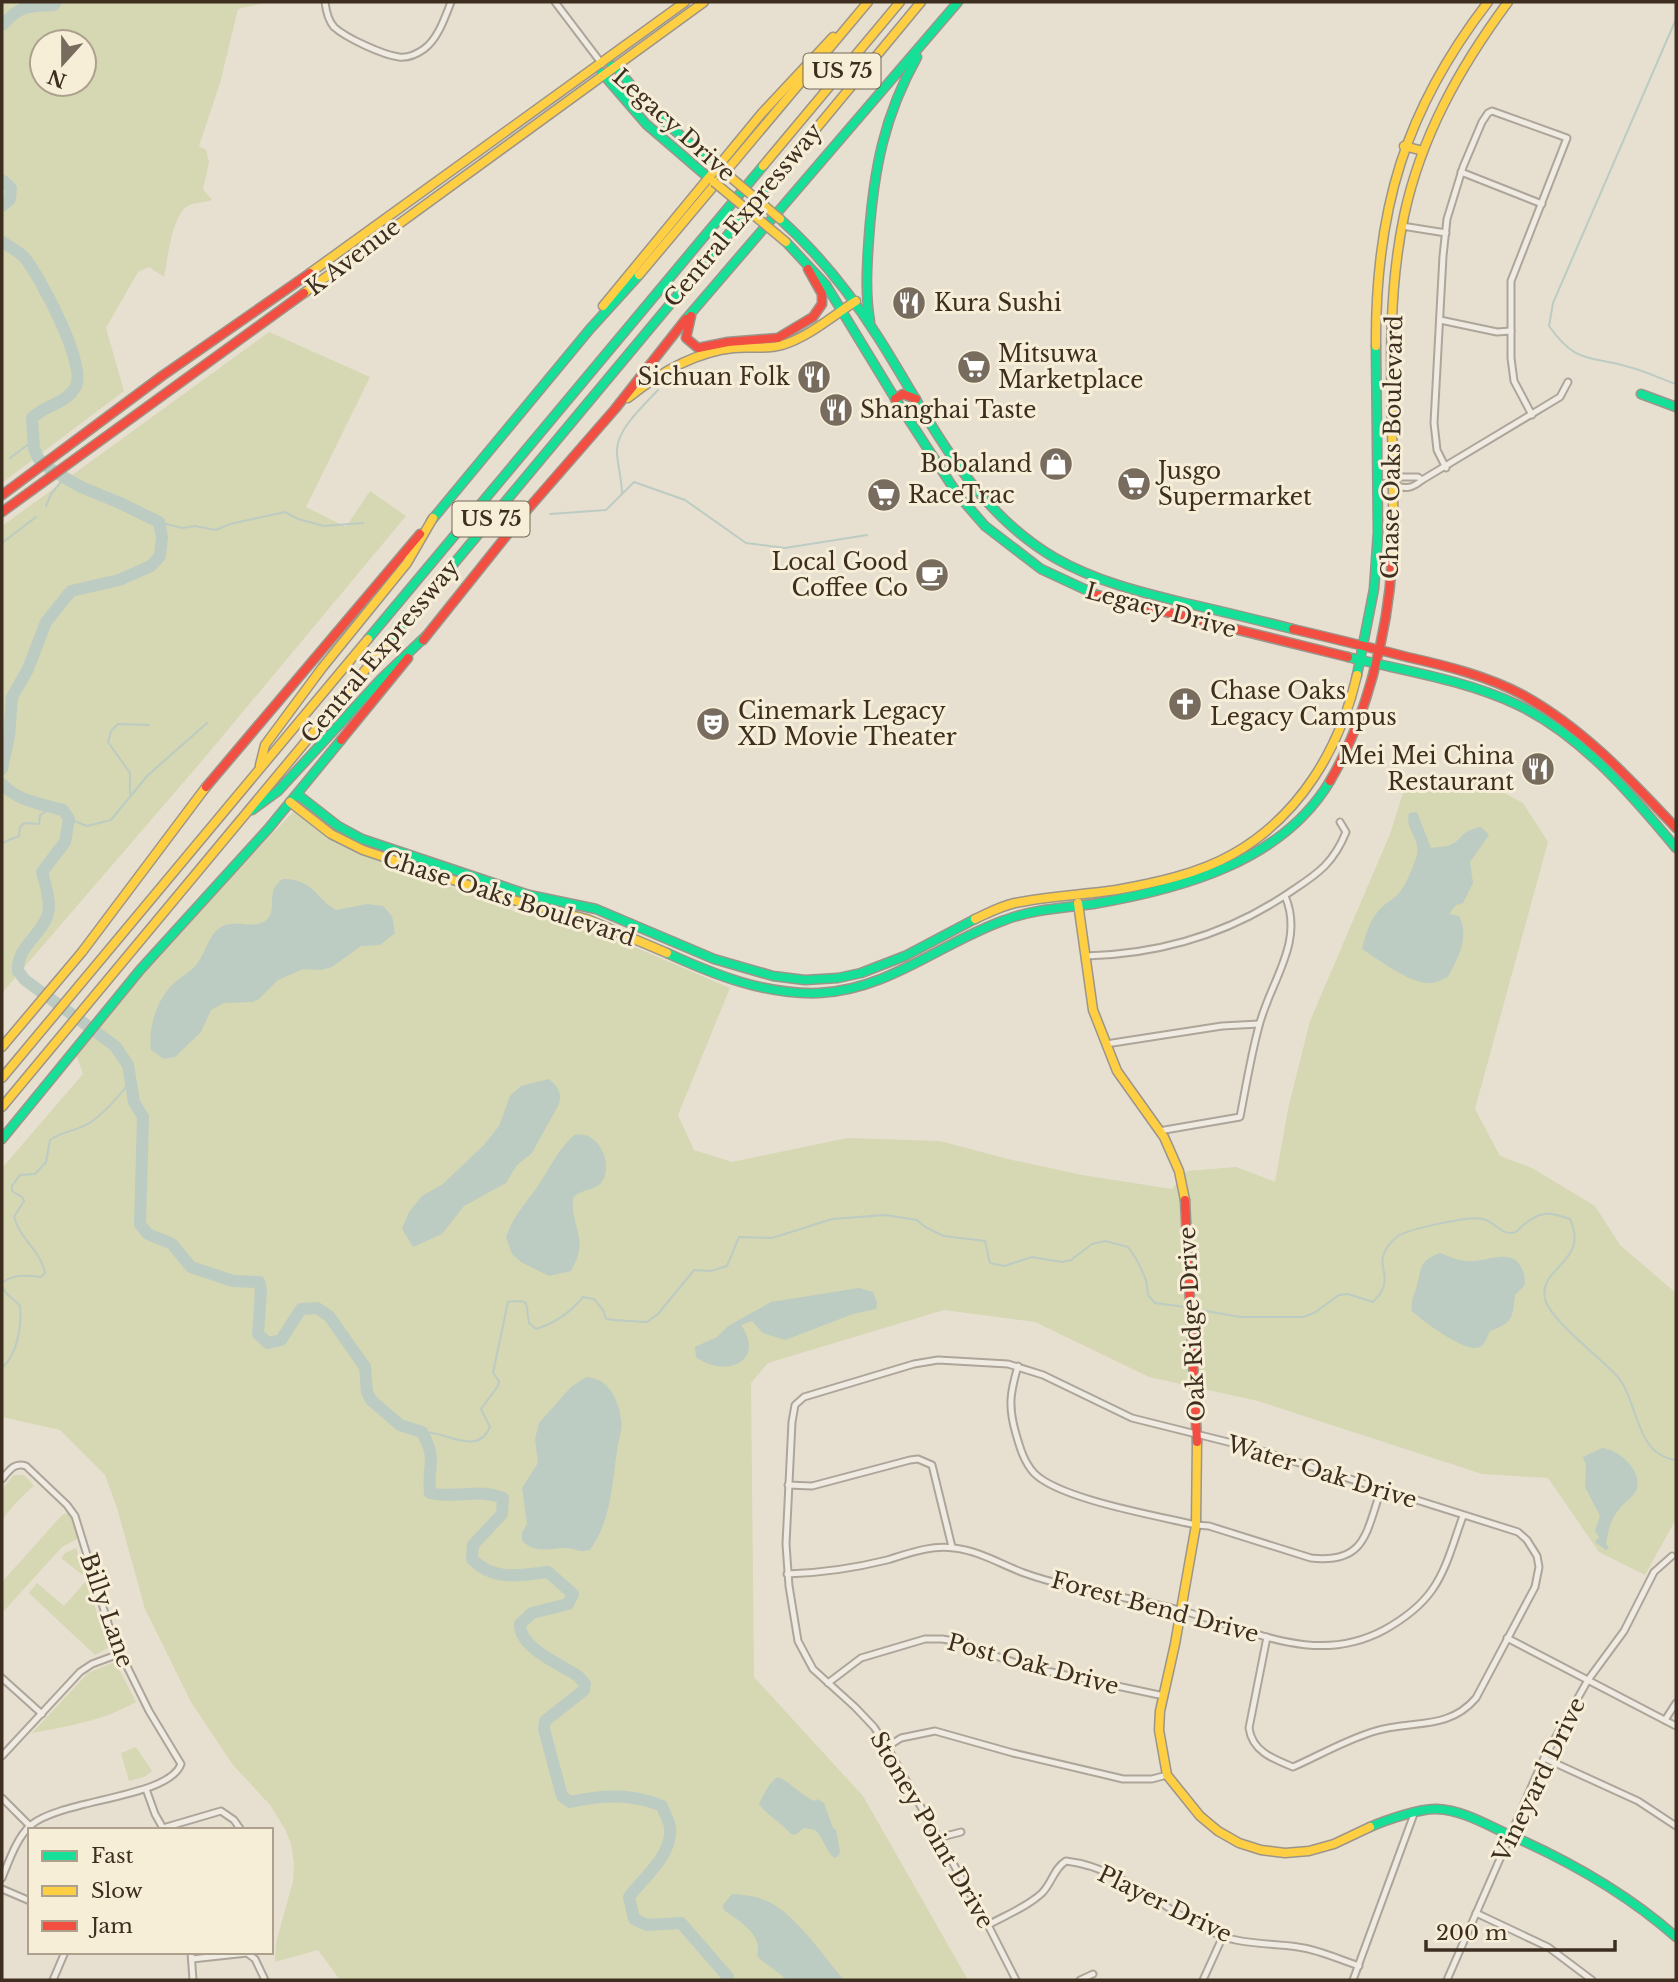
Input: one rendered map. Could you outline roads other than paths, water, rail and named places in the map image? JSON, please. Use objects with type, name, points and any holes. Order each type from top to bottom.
[{"type":"main road","name":"K Avenue","points":[[2,512],[704,2]]},
{"type":"main road","points":[[571,351],[622,281],[711,179],[783,88],[868,2]]},
{"type":"main road","name":"Central Expressway","points":[[2,1047],[111,915],[171,831],[228,761],[868,2]]},
{"type":"main road","name":"Central Expressway","points":[[2,1078],[900,2]]},
{"type":"main road","name":"Central Expressway","points":[[2,1107],[921,2]]},
{"type":"main road","name":"Central Expressway","points":[[2,1139],[175,929],[235,866],[297,794],[527,510],[615,409],[692,311],[958,2]]},
{"type":"main road","name":"Chase Oaks Boulevard","points":[[297,794],[324,817],[352,835],[527,899],[595,909],[746,971],[778,979],[839,978],[876,967],[1013,903],[1174,878],[1218,862],[1265,831],[1298,802],[1318,777],[1331,754],[1351,701],[1361,661],[1376,572],[1377,288],[1384,224],[1404,146],[1435,79],[1488,2]]},
{"type":"main road","name":"Chase Oaks Boulevard","points":[[290,802],[341,841],[397,861],[595,921],[736,981],[776,991],[814,994],[865,985],[897,974],[1004,920],[1034,912],[1154,893],[1221,872],[1249,858],[1282,835],[1310,809],[1342,761],[1358,725],[1375,664],[1391,573],[1394,303],[1402,226],[1423,151],[1451,88],[1470,54],[1508,2]]},
{"type":"main road","name":"K Avenue","points":[[4,494],[221,334],[602,64],[683,3]]},
{"type":"main road","points":[[683,3],[687,14]]},
{"type":"main road","points":[[872,328],[866,285],[873,181],[878,148],[898,92],[930,36]]},
{"type":"main road","points":[[1458,44],[1470,54]]},
{"type":"main road","name":"Legacy Drive","points":[[1676,828],[1614,764],[1570,724],[1531,697],[1482,675],[1133,590],[1091,577],[1059,562],[1030,543],[993,511],[972,486],[856,301],[820,257],[795,232],[656,115],[615,66],[602,64],[603,76],[646,124],[805,260],[826,285],[895,399],[958,495],[985,526],[1010,547],[1041,569],[1084,591],[1469,687],[1523,708],[1558,730],[1604,772],[1676,849]]},
{"type":"main road","points":[[646,124],[656,115]]},
{"type":"main road","points":[[1404,146],[1423,151]]},
{"type":"main road","points":[[404,205],[411,213]]},
{"type":"main road","points":[[1384,224],[1402,226]]},
{"type":"main road","points":[[692,311],[686,333],[689,342],[694,346],[778,338],[813,317],[821,304],[822,294],[805,260]]},
{"type":"main road","points":[[321,264],[329,274]]},
{"type":"main road","points":[[615,409],[652,379],[674,366],[722,350],[779,346],[792,341],[856,301]]},
{"type":"main road","points":[[221,334],[231,347]]},
{"type":"main road","points":[[895,399],[903,394],[916,400]]},
{"type":"main road","points":[[1641,394],[1676,407]]},
{"type":"main road","points":[[958,495],[972,486]]},
{"type":"main road","points":[[259,769],[265,745],[322,668],[407,564],[433,518]]},
{"type":"main road","points":[[1084,591],[1091,577]]},
{"type":"main road","points":[[1192,620],[1195,605]]},
{"type":"main road","points":[[238,821],[278,791],[381,679],[426,636]]},
{"type":"main road","points":[[1523,708],[1531,697]]},
{"type":"main road","points":[[1331,754],[1342,761]]},
{"type":"main road","points":[[1604,772],[1614,764]]},
{"type":"main road","points":[[397,861],[401,851]]},
{"type":"main road","points":[[1218,862],[1221,872]]},
{"type":"main road","name":"Oak Ridge Drive","points":[[1076,894],[1093,1010],[1105,1044],[1130,1092],[1164,1137],[1180,1171],[1185,1197],[1197,1434],[1196,1525],[1159,1730],[1167,1775]]},
{"type":"main road","points":[[650,944],[654,933]]},
{"type":"main road","points":[[776,991],[778,979]]},
{"type":"main road","points":[[827,979],[827,992]]},
{"type":"main road","points":[[1167,1775],[1186,1803],[1212,1828],[1227,1838],[1261,1850],[1283,1853],[1319,1849],[1377,1824],[1433,1809],[1467,1816],[1545,1850],[1595,1877],[1676,1937]]},
{"type":"street","points":[[326,2],[328,18],[335,27],[369,46],[398,57],[412,55],[426,48],[439,30],[451,2]]},
{"type":"street","points":[[555,2],[602,64]]},
{"type":"street","points":[[1446,468],[1437,450],[1434,423],[1447,219],[1461,172],[1482,122],[1490,111],[1567,138],[1511,281],[1514,381],[1532,415]]},
{"type":"street","points":[[1461,172],[1542,204]]},
{"type":"street","points":[[1402,226],[1446,233]]},
{"type":"street","points":[[1440,320],[1497,332],[1511,331]]},
{"type":"street","points":[[1378,483],[1394,483],[1401,488],[1413,488],[1560,397],[1568,382]]},
{"type":"street","points":[[1394,483],[1399,477],[1418,477],[1422,480]]},
{"type":"street","points":[[1086,956],[1106,955],[1205,937],[1258,914],[1323,871],[1346,832],[1340,822]]},
{"type":"street","points":[[1159,1131],[1240,1116],[1259,1024],[1290,946],[1292,919],[1285,896]]},
{"type":"street","points":[[1105,1044],[1222,1026],[1259,1024]]},
{"type":"street","name":"Water Oak Drive","points":[[793,1411],[795,1405],[804,1397],[914,1364],[961,1360],[1018,1366],[1043,1375],[1125,1415],[1252,1448],[1518,1532],[1537,1556],[1539,1567],[1535,1587],[1507,1638]]},
{"type":"street","points":[[1018,1366],[1010,1393],[1011,1417],[1021,1450],[1034,1472],[1069,1493],[1209,1526],[1311,1558],[1338,1559],[1359,1547],[1381,1489]]},
{"type":"street","name":"Stoney Point Drive","points":[[793,1411],[786,1544],[787,1574],[798,1642],[813,1669],[874,1727],[887,1747],[988,1925],[1016,1980]]},
{"type":"street","points":[[788,1485],[812,1486],[910,1460],[926,1462],[932,1465],[952,1547]]},
{"type":"street","name":"Billy Lane","points":[[2,1479],[14,1466],[26,1466],[75,1516],[102,1609],[119,1654],[149,1712],[179,1760],[179,1769],[146,1789]]},
{"type":"street","name":"Forest Bend Drive","points":[[787,1574],[811,1573],[877,1561],[922,1548],[952,1547],[973,1551],[1024,1573],[1181,1610],[1267,1637],[1294,1644],[1331,1646],[1362,1640],[1394,1625],[1408,1615],[1433,1588],[1463,1516]]},
{"type":"street","name":"Vineyard Drive","points":[[1447,1980],[1544,1758],[1588,1680],[1624,1631],[1654,1572],[1672,1556]]},
{"type":"street","points":[[1267,1637],[1249,1728],[1253,1742],[1274,1759],[1293,1767],[1328,1748],[1375,1730],[1438,1723],[1458,1714],[1476,1698],[1507,1638],[1676,1726]]},
{"type":"street","name":"Post Oak Drive","points":[[828,1683],[861,1658],[925,1639],[942,1639],[966,1643],[1028,1667],[1164,1696]]},
{"type":"street","points":[[2,1756],[80,1672],[92,1664],[119,1654]]},
{"type":"street","points":[[2,1678],[41,1714]]},
{"type":"street","points":[[1665,1720],[1676,1703]]},
{"type":"street","points":[[887,1747],[901,1738],[935,1731],[1123,1779],[1152,1779],[1167,1775]]},
{"type":"street","points":[[1544,1758],[1638,1801],[1676,1826]]},
{"type":"street","points":[[2,1798],[30,1826],[58,1811],[146,1789],[163,1828]]},
{"type":"street","points":[[167,1828],[221,1811],[234,1820],[240,1828]]},
{"type":"street","points":[[1353,1980],[1415,1814]]},
{"type":"street","points":[[2,1878],[28,1830]]},
{"type":"street","points":[[938,1838],[961,1832]]},
{"type":"street","name":"Player Drive","points":[[988,1925],[1026,1905],[1042,1893],[1066,1861],[1130,1883],[1165,1907],[1223,1936],[1243,1942],[1322,1951],[1359,1966]]},
{"type":"street","points":[[2,1889],[28,1900]]},
{"type":"street","points":[[1476,1913],[1548,1947],[1592,1980]]},
{"type":"street","points":[[1203,1980],[1223,1936]]},
{"type":"street","points":[[53,1980],[64,1954]]},
{"type":"street","points":[[193,1980],[191,1956],[228,1954]]},
{"type":"street","points":[[248,1954],[255,1959],[265,1980]]},
{"type":"street","points":[[1080,1980],[1093,1974]]},
{"type":"waterway","points":[[2,25],[20,10],[54,5],[56,2]]},
{"type":"waterway","points":[[1676,19],[1553,303],[1549,326],[1568,347],[1584,357],[1615,363],[1676,384]]},
{"type":"waterway","points":[[2,180],[11,188],[10,199],[2,206]]},
{"type":"waterway","points":[[2,242],[22,255],[31,267],[61,322],[75,362],[77,377],[71,394],[32,418],[34,448],[38,458],[50,469],[81,487],[159,522],[162,537],[160,556],[151,566],[119,580],[71,591],[46,622],[28,669],[12,697],[9,736],[2,769]]},
{"type":"waterway","points":[[622,493],[617,453],[619,441],[633,417],[658,390]]},
{"type":"waterway","points":[[10,458],[34,440]]},
{"type":"waterway","points":[[46,506],[51,494],[64,478]]},
{"type":"waterway","points":[[550,514],[606,510],[634,482],[685,500],[746,543],[785,548],[867,535]]},
{"type":"waterway","points":[[159,522],[182,528],[195,526],[216,530],[230,524],[285,512],[298,519],[324,526],[363,523]]},
{"type":"waterway","points":[[2,543],[36,517]]},
{"type":"waterway","points":[[69,819],[87,826],[111,820],[147,776],[207,723]]},
{"type":"waterway","points":[[130,794],[130,773],[108,742],[111,731],[118,724],[149,725]]},
{"type":"waterway","points":[[2,784],[23,798],[63,810],[69,819],[65,842],[42,872],[48,898],[48,915],[22,953],[18,971],[25,980],[115,1046],[128,1065],[134,1102],[143,1117],[140,1224],[148,1234],[172,1244],[191,1267],[233,1281],[259,1282],[261,1290],[258,1334],[268,1343],[281,1340],[301,1309],[317,1308],[329,1316],[365,1367],[367,1392],[371,1400],[400,1425],[422,1432],[431,1456],[430,1493],[485,1494],[503,1498],[502,1514],[473,1545],[472,1559],[498,1574],[548,1572],[573,1594],[568,1604],[532,1613],[520,1624],[521,1633],[533,1648],[578,1676],[585,1684],[584,1690],[545,1721],[544,1729],[562,1796],[570,1802],[628,1797],[662,1806],[669,1824],[670,1837],[656,1865],[629,1897],[634,1919],[647,1925],[681,1923],[728,1977],[727,1980]]},
{"type":"waterway","points":[[2,843],[19,836],[20,827],[24,823],[39,824],[40,815],[53,807]]},
{"type":"waterway","points":[[2,1368],[15,1348],[20,1314],[20,1306],[6,1293],[2,1283],[16,1277],[41,1277],[45,1273],[39,1258],[17,1225],[14,1217],[24,1201],[12,1191],[12,1186],[20,1175],[35,1174],[46,1162],[50,1140],[91,1122],[107,1109],[130,1082]]},
{"type":"waterway","points":[[422,1432],[469,1442],[484,1436],[490,1427],[481,1409],[498,1386],[499,1381],[493,1373],[508,1302],[524,1302],[529,1323],[536,1329],[562,1317],[583,1297],[594,1299],[606,1319],[647,1322],[658,1314],[694,1270],[711,1271],[727,1266],[739,1237],[772,1238],[832,1219],[885,1215],[917,1220],[944,1236],[985,1241],[990,1263],[1004,1266],[1032,1257],[1062,1262],[1071,1260],[1092,1244],[1105,1241],[1128,1247],[1146,1280],[1148,1295],[1155,1303],[1186,1307]]},
{"type":"waterway","points":[[1195,1309],[1240,1317],[1303,1317],[1314,1313],[1339,1295],[1348,1294],[1373,1302],[1384,1286],[1383,1255],[1398,1236],[1440,1223],[1476,1218],[1487,1220],[1504,1232],[1512,1233],[1539,1215],[1562,1216],[1570,1219],[1574,1245],[1545,1288],[1545,1299],[1549,1308],[1556,1318],[1618,1377],[1625,1388],[1639,1426],[1653,1449],[1676,1460]]},
{"type":"place","name":"Kura Sushi","points":[[909,303]]},
{"type":"place","name":"Mitsuwa Marketplace","points":[[974,367]]},
{"type":"place","name":"Sichuan Folk","points":[[814,377]]},
{"type":"place","name":"Shanghai Taste","points":[[836,410]]},
{"type":"place","name":"Bobaland","points":[[1056,464]]},
{"type":"place","name":"Jusgo Supermarket","points":[[1134,484]]},
{"type":"place","name":"RaceTrac","points":[[884,495]]},
{"type":"place","name":"Local Good Coffee Co","points":[[932,575]]},
{"type":"place","name":"Chase Oaks Legacy Campus","points":[[1185,704]]},
{"type":"place","name":"Cinemark Legacy XD Movie Theater","points":[[713,724]]},
{"type":"place","name":"Mei Mei China Restaurant","points":[[1538,769]]}]
